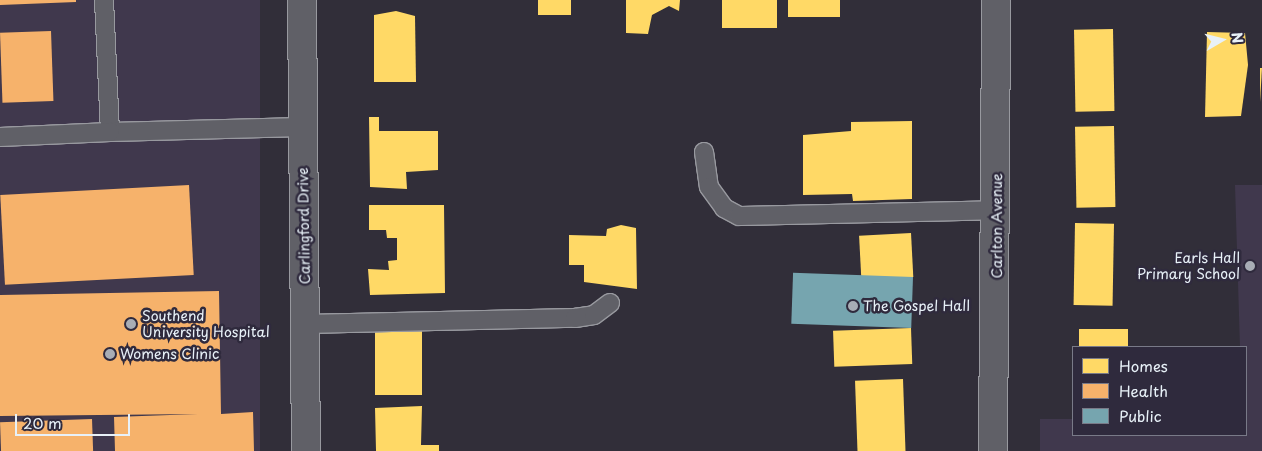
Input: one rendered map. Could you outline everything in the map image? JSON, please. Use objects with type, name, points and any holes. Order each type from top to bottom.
[{"type":"street","name":"Carlingford Drive","points":[[302,0],[306,451]]},
{"type":"street","name":"Carlton Avenue","points":[[993,451],[997,210],[996,0]]},
{"type":"lane","points":[[104,0],[110,132]]},
{"type":"lane","points":[[0,137],[302,127]]},
{"type":"lane","points":[[704,152],[709,187],[724,208],[739,216],[997,210]]},
{"type":"lane","points":[[305,324],[575,318],[594,314],[610,303]]},
{"type":"shaded area","name":"Southend University Hospital","points":[[0,0],[260,0],[260,451],[0,451]]},
{"type":"shaded area","name":"Earls Hall Primary School","points":[[1235,185],[1262,185],[1262,451],[1040,451],[1040,419],[1072,419],[1072,436],[1247,436],[1247,346],[1240,346]]},
{"type":"building: Homes","points":[[538,0],[571,0],[571,15],[538,15]]},
{"type":"building: Homes","points":[[626,0],[680,0],[679,11],[669,6],[652,15],[648,34],[626,33]]},
{"type":"building: Homes","points":[[722,0],[777,0],[777,28],[722,28]]},
{"type":"building: Homes","points":[[788,0],[840,0],[840,17],[788,17]]},
{"type":"building: Homes","points":[[396,11],[415,16],[416,82],[374,82],[374,15]]},
{"type":"building: Homes","points":[[1113,29],[1114,111],[1075,112],[1074,30]]},
{"type":"building: Homes","points":[[1207,32],[1245,33],[1248,65],[1241,116],[1205,117]]},
{"type":"building: Homes","points":[[1260,68],[1262,68],[1260,102]]},
{"type":"building: Homes","points":[[369,117],[379,117],[379,131],[438,131],[438,170],[406,172],[407,189],[370,187]]},
{"type":"building: Homes","points":[[912,121],[912,199],[853,201],[852,194],[803,195],[803,135],[851,131],[851,122]]},
{"type":"building: Homes","points":[[1114,126],[1115,207],[1076,208],[1075,127]]},
{"type":"building: Homes","points":[[369,205],[444,205],[445,293],[370,295],[368,269],[389,270],[388,261],[397,260],[397,238],[387,238],[386,230],[369,230]]},
{"type":"building: Homes","points":[[1075,223],[1114,224],[1113,306],[1074,305]]},
{"type":"building: Homes","points":[[621,225],[636,228],[637,289],[584,282],[584,265],[569,265],[569,235],[606,236],[607,229]]},
{"type":"building: Homes","points":[[911,233],[913,277],[861,280],[859,236]]},
{"type":"building: Homes","points":[[375,327],[422,327],[422,395],[375,395]]},
{"type":"building: Homes","points":[[911,328],[912,364],[834,367],[833,331]]},
{"type":"building: Homes","points":[[1079,329],[1128,329],[1128,346],[1079,346]]},
{"type":"building: Homes","points":[[903,379],[906,451],[857,451],[855,381]]},
{"type":"building: Homes","points":[[422,406],[421,445],[439,445],[439,451],[376,451],[375,408]]},
{"type":"building: Health","points":[[0,0],[76,0],[76,2],[0,5]]},
{"type":"building: Health","points":[[51,31],[53,101],[2,103],[0,33]]},
{"type":"building: Health","points":[[189,185],[194,275],[5,285],[0,195]]},
{"type":"building: Health","name":"Womens Clinic","points":[[219,291],[221,414],[253,412],[254,451],[115,451],[114,417],[198,414],[0,416],[0,295]]},
{"type":"building: Health","points":[[92,419],[93,451],[1,451],[0,422]]},
{"type":"building: Public","name":"The Gospel Hall","points":[[793,273],[913,277],[911,328],[791,324]]},
{"type":"place","name":"Earls Hall Primary School","points":[[1250,266]]},
{"type":"place","name":"The Gospel Hall","points":[[853,306]]},
{"type":"place","name":"Southend University Hospital","points":[[131,324]]},
{"type":"place","name":"Womens Clinic","points":[[110,354]]}]
